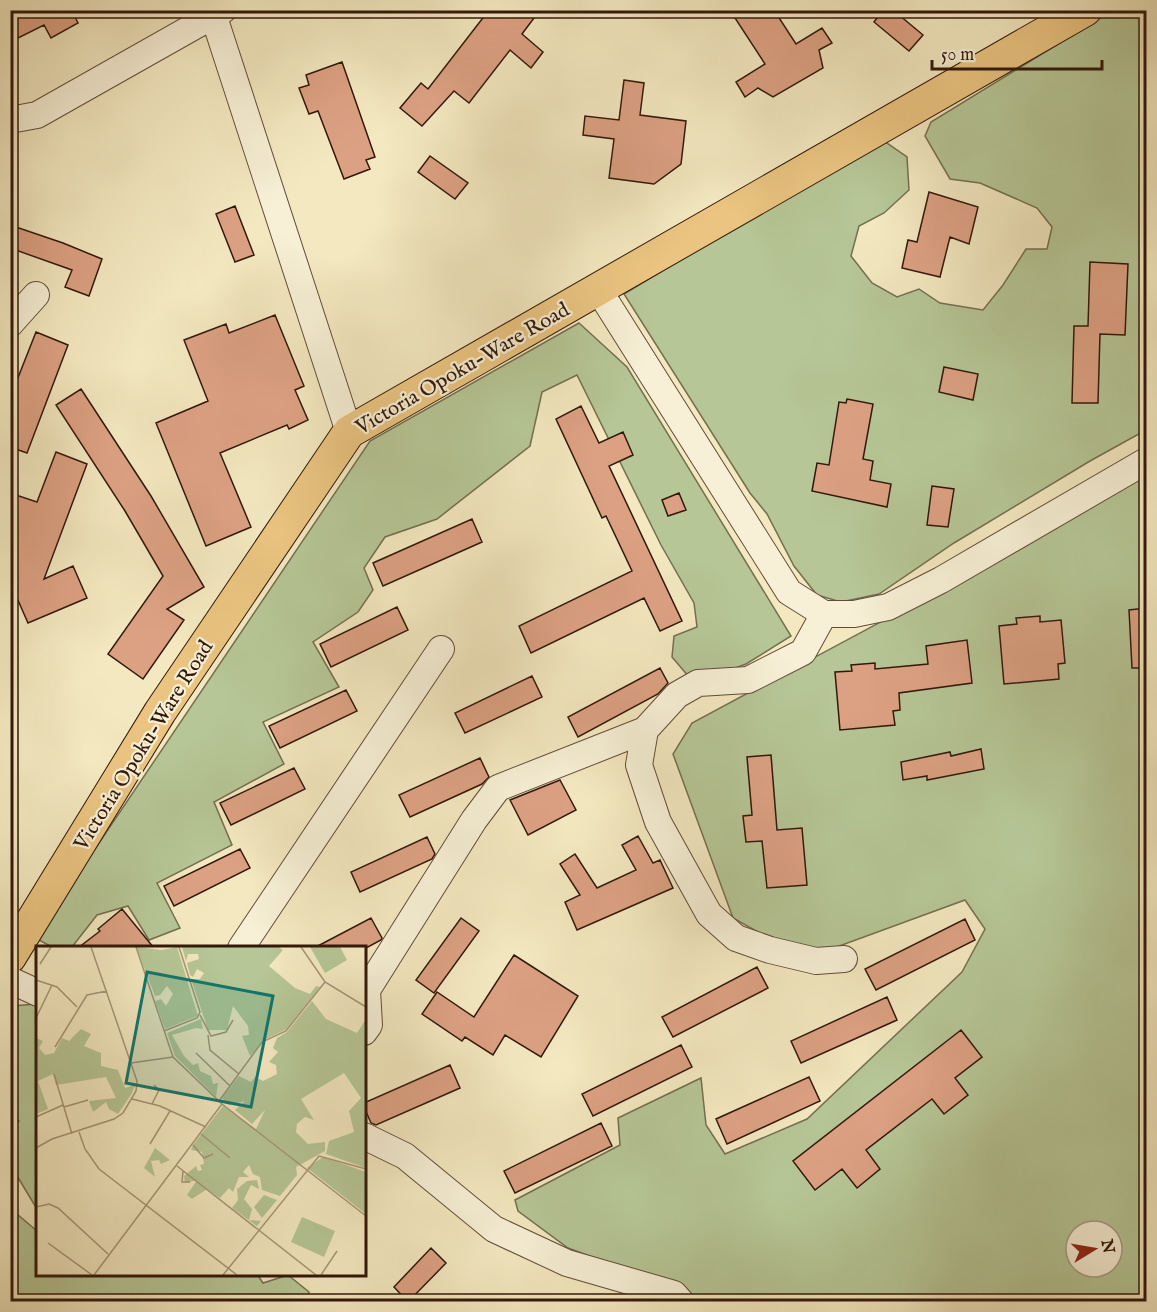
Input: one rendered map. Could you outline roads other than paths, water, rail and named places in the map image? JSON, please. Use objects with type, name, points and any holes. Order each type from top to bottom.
[{"type":"main road","name":"Victoria Opoku-Ware Road","points":[[10,957],[160,712],[349,432],[1084,10]]},
{"type":"street","points":[[10,120],[37,115],[218,14],[349,432]]},
{"type":"street","points":[[598,289],[789,592],[824,614],[854,614],[888,607],[941,580],[1146,461]]},
{"type":"street","points":[[10,324],[36,295]]},
{"type":"street","points":[[366,1029],[369,1024],[367,990],[474,820],[498,788],[645,730],[677,696],[698,682],[748,680],[803,652],[824,614]]},
{"type":"street","points":[[242,946],[441,649]]},
{"type":"street","points":[[645,730],[639,765],[658,822],[709,914],[736,938],[747,942],[816,961],[844,959]]},
{"type":"street","points":[[10,980],[36,992]]},
{"type":"street","points":[[366,1137],[405,1156],[494,1229],[567,1263],[674,1294],[681,1302]]}]
